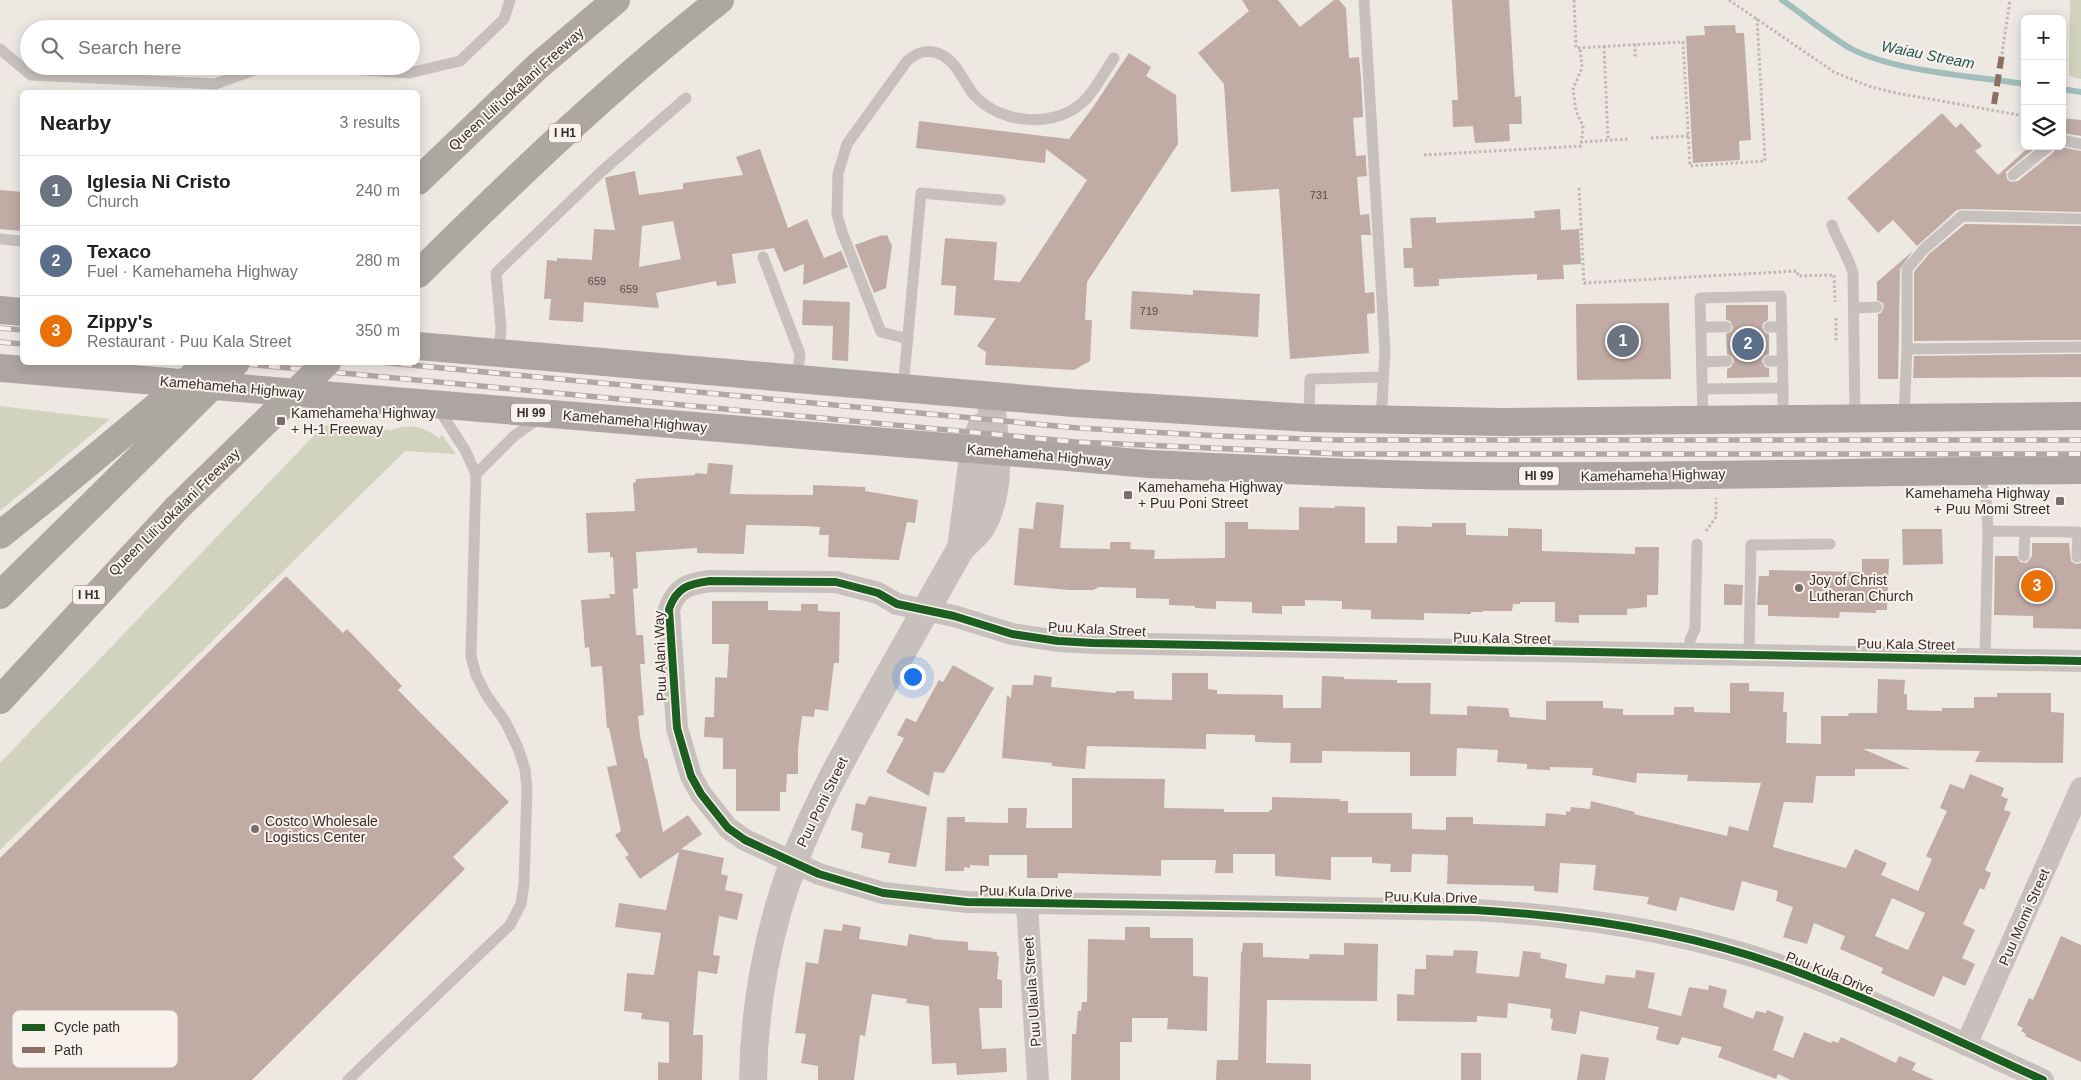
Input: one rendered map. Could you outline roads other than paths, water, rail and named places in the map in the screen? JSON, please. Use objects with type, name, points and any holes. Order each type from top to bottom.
[{"type":"highway","name":"Queen Liliʻuokalani Freeway","points":[[420,179],[538,66],[616,0]]},
{"type":"highway","name":"I H1","points":[[420,272],[547,150],[720,0]]},
{"type":"highway","points":[[0,535],[206,365]]},
{"type":"highway","points":[[0,595],[233,365]]},
{"type":"highway","name":"Queen Liliʻuokalani Freeway","points":[[0,683],[324,365]]},
{"type":"highway","points":[[0,700],[178,508]]},
{"type":"main road","points":[[0,310],[20,312]]},
{"type":"main road","points":[[420,346],[903,389],[1309,418],[1503,422],[2081,416]]},
{"type":"main road","name":"Kamehameha Highway","points":[[0,368],[1150,464],[1391,474],[1553,476],[2081,470]]},
{"type":"street","name":"Puu Poni Street","points":[[753,1080],[761,992],[782,898],[794,862],[818,806],[847,750],[961,548],[982,527],[990,508],[985,450],[990,396]]},
{"type":"street","name":"Puu Alani Way","points":[[794,862],[744,840],[728,828],[714,813],[691,776],[677,728],[674,706],[669,609],[674,596],[689,584],[710,581],[836,582],[878,593],[897,604],[926,610]]},
{"type":"street","name":"Puu Kala Street","points":[[926,610],[954,616],[1012,634],[1058,641],[1093,643],[2081,661]]},
{"type":"street","name":"Puu Momi Street","points":[[1966,1046],[2081,788]]},
{"type":"street","name":"Puu Kula Drive","points":[[794,862],[819,874],[883,893],[967,902],[1475,910],[1539,914],[1634,926],[1687,939],[1789,969],[2043,1080]]},
{"type":"street","name":"Puu Ulaula Street","points":[[1027,904],[1038,1080]]},
{"type":"lane","points":[[420,70],[460,61],[504,19],[510,0]]},
{"type":"lane","points":[[1364,0],[1386,351],[1381,420]]},
{"type":"lane","points":[[0,49],[20,66]]},
{"type":"lane","points":[[908,339],[881,332],[842,232],[837,214],[838,174],[847,144],[907,61],[918,53],[931,51],[943,56],[953,65],[976,96],[995,112],[1017,119],[1043,119],[1065,114],[1085,100],[1114,58]]},
{"type":"lane","points":[[31,75],[215,84],[240,75]]},
{"type":"lane","points":[[499,353],[501,328],[496,273],[601,172],[686,98]]},
{"type":"lane","points":[[2066,141],[2081,144]]},
{"type":"lane","points":[[2013,175],[2043,150]]},
{"type":"lane","points":[[903,389],[921,193],[1000,200]]},
{"type":"lane","points":[[1904,418],[1907,349],[1907,269],[1924,249],[1962,216],[2081,218]]},
{"type":"lane","points":[[1832,225],[1838,240],[1848,256],[1853,273],[1855,418]]},
{"type":"lane","points":[[0,239],[20,241]]},
{"type":"lane","points":[[763,257],[800,354],[797,379]]},
{"type":"lane","points":[[1703,420],[1700,298],[1781,296],[1784,419]]},
{"type":"lane","points":[[1854,308],[1877,307]]},
{"type":"lane","points":[[1701,327],[1726,327]]},
{"type":"lane","points":[[1769,327],[1782,327]]},
{"type":"lane","points":[[1907,349],[2081,347]]},
{"type":"lane","points":[[1769,361],[1782,360]]},
{"type":"lane","points":[[1702,362],[1727,361]]},
{"type":"lane","points":[[1309,418],[1310,379],[1383,377]]},
{"type":"lane","points":[[1702,389],[1783,388]]},
{"type":"lane","points":[[348,1080],[510,925],[521,904],[524,884],[527,789],[525,769],[518,748],[505,721],[487,696],[476,675],[471,656],[476,474],[453,430],[436,404]]},
{"type":"lane","points":[[476,474],[514,436],[544,414]]},
{"type":"lane","points":[[1975,471],[1986,495],[1988,531],[1986,658]]},
{"type":"lane","points":[[1988,531],[2078,532],[2077,557]]},
{"type":"lane","points":[[2024,556],[2025,531]]},
{"type":"lane","points":[[1690,653],[1690,640],[1695,629],[1697,544]]},
{"type":"lane","points":[[1749,654],[1750,545],[1830,544]]},
{"type":"waterway","name":"Waiau Stream","points":[[1782,0],[1839,42],[1866,55],[1910,68],[2021,83]]},
{"type":"waterway","name":"Waiau Stream","points":[[2066,90],[2081,92]]},
{"type":"railway","points":[[0,328],[20,330]]},
{"type":"railway","points":[[0,342],[20,344]]},
{"type":"railway","points":[[257,365],[1076,442],[1342,454],[2081,454]]},
{"type":"railway","points":[[411,365],[1078,428],[1220,436],[1339,440],[2081,440]]},
{"type":"place","name":"Iglesia Ni Cristo","points":[[1623,341]]},
{"type":"place","name":"Texaco","points":[[1748,344]]},
{"type":"place","name":"Kamehameha Highway + H-1 Freeway","points":[[281,421]]},
{"type":"place","name":"Kamehameha Highway + Puu Poni Street","points":[[1128,495]]},
{"type":"place","name":"Kamehameha Highway + Puu Momi Street","points":[[2060,501]]},
{"type":"place","name":"Zippy's","points":[[2037,586]]},
{"type":"place","name":"Joy of Christ Lutheran Church","points":[[1799,588]]},
{"type":"place","name":"Costco Wholesale Logistics Center","points":[[255,829]]}]
